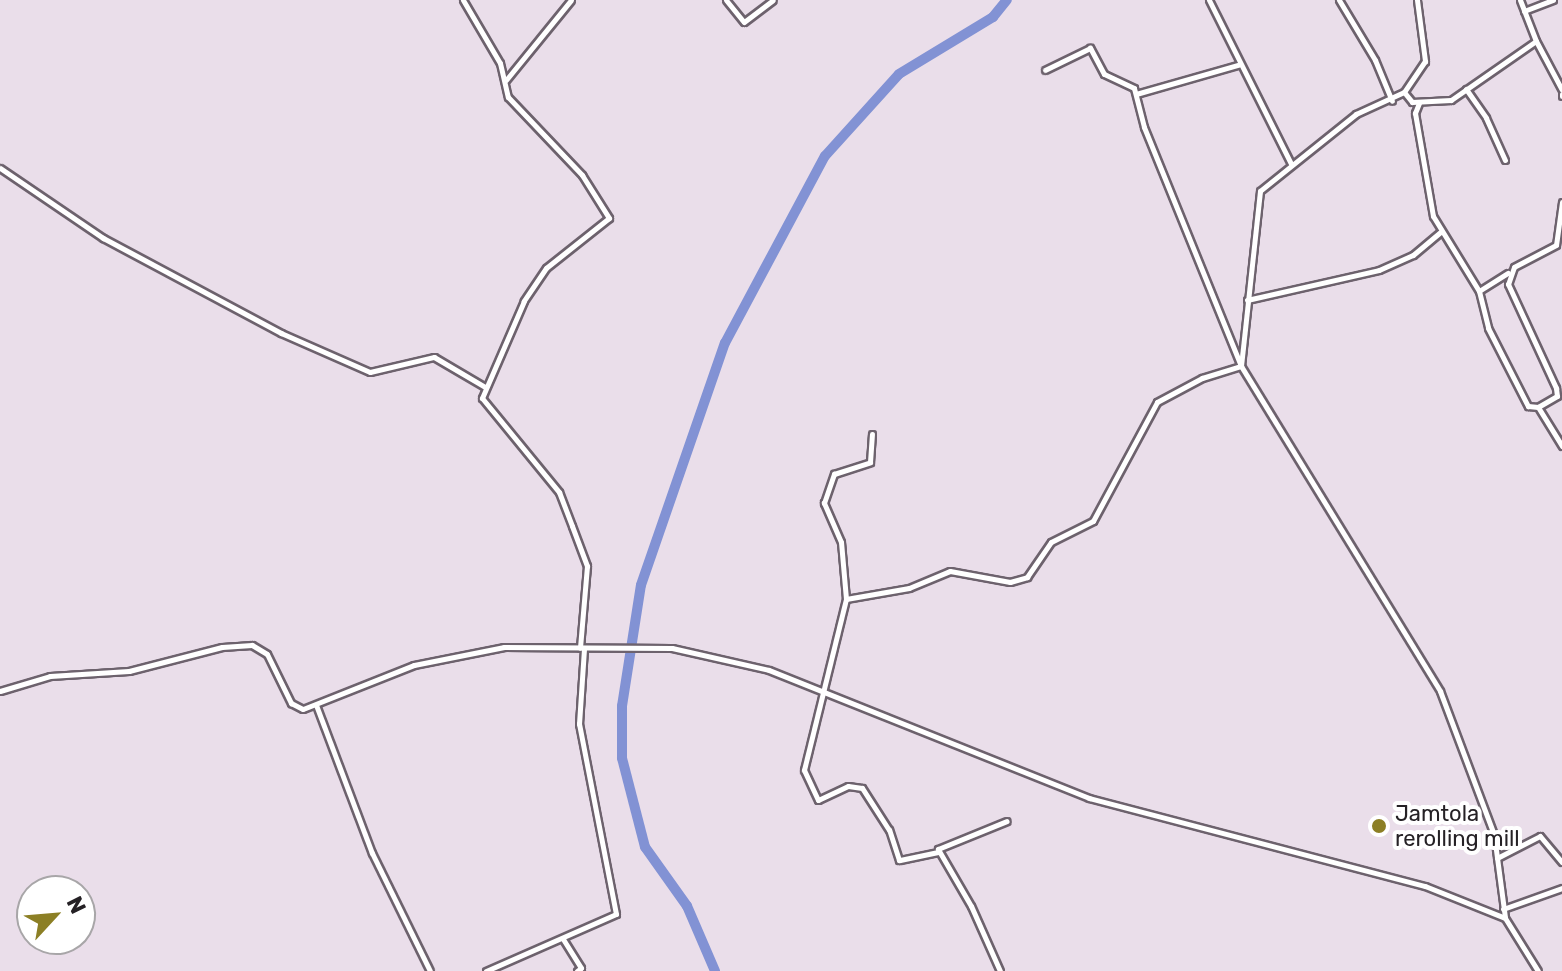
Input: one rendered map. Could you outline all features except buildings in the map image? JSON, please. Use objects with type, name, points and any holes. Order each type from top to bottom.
[{"type":"street","points":[[463,0],[505,81],[508,97],[582,175],[609,218],[546,268],[524,301],[482,398],[559,492],[587,566],[579,724],[616,914],[486,971]]},
{"type":"street","points":[[505,81],[571,0]]},
{"type":"street","points":[[726,0],[744,22],[773,0]]},
{"type":"street","points":[[1209,0],[1238,65],[1291,164]]},
{"type":"street","points":[[1339,0],[1368,47],[1392,101]]},
{"type":"street","points":[[1241,366],[1260,191],[1356,114],[1392,101],[1404,92],[1425,61],[1417,0]]},
{"type":"street","points":[[1520,0],[1562,93]]},
{"type":"street","points":[[1524,11],[1553,0]]},
{"type":"street","points":[[1404,92],[1419,103],[1451,100],[1536,41]]},
{"type":"street","points":[[1045,70],[1090,48],[1104,74],[1136,94],[1144,127],[1241,366],[1362,569],[1430,669],[1469,759],[1497,858],[1505,918],[1538,971]]},
{"type":"street","points":[[1136,94],[1238,65]]},
{"type":"street","points":[[1466,89],[1486,118],[1505,160]]},
{"type":"street","points":[[1419,103],[1415,113],[1440,232],[1479,291],[1504,363],[1528,406],[1538,407],[1553,400],[1556,388],[1509,292],[1512,270]]},
{"type":"street","points":[[0,168],[103,238],[281,333],[370,372],[434,357],[485,387]]},
{"type":"street","points":[[1479,291],[1556,245],[1562,202]]},
{"type":"street","points":[[1247,300],[1379,270],[1413,255],[1440,232]]},
{"type":"street","points":[[846,599],[909,588],[950,571],[1010,582],[1027,577],[1051,542],[1093,521],[1157,402],[1202,378],[1241,366]]},
{"type":"street","points":[[1538,407],[1562,446]]},
{"type":"street","points":[[872,434],[870,462],[834,474],[824,503],[841,542],[846,599],[825,693],[802,764],[815,797],[821,800],[848,786],[862,788],[889,830],[899,860],[938,852],[1007,821]]},
{"type":"street","points":[[0,691],[61,674],[129,671],[222,647],[252,645],[267,654],[296,708],[316,705],[414,665],[504,647],[672,648],[769,670],[1089,798],[1425,886],[1505,918]]},
{"type":"street","points":[[316,705],[372,853],[430,971]]},
{"type":"street","points":[[1497,858],[1540,836],[1562,862]]},
{"type":"street","points":[[938,852],[971,906],[1000,971]]},
{"type":"street","points":[[1503,909],[1562,888]]},
{"type":"street","points":[[563,939],[581,968],[577,971]]},
{"type":"waterway","points":[[715,971],[687,906],[645,847],[622,758],[622,706],[641,585],[725,343],[825,156],[899,74],[993,17],[1007,0]]},
{"type":"place","name":"Jamtola rerolling mill","points":[[1379,826]]}]
